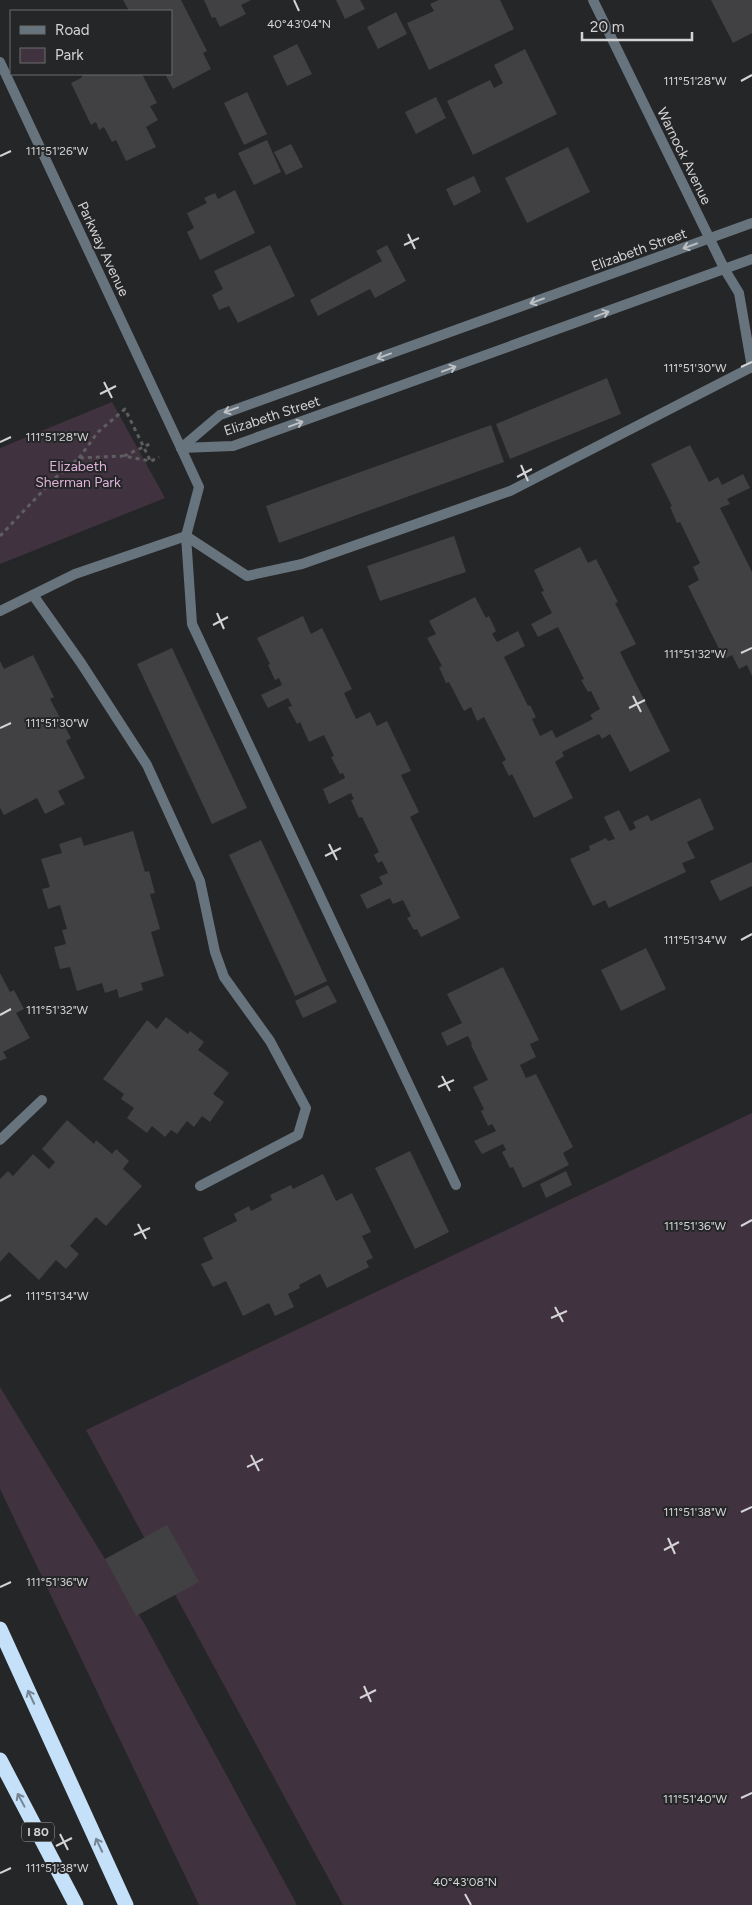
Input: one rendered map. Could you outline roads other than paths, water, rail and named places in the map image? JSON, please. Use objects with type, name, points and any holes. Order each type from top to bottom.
[{"type":"highway","points":[[0,1628],[126,1905]]},
{"type":"highway","name":"I 80","points":[[0,1760],[76,1905]]},
{"type":"street","name":"Warnock Avenue","points":[[593,0],[724,270],[739,293],[752,368]]},
{"type":"street","name":"Parkway Avenue","points":[[0,62],[199,487],[186,536],[192,624],[456,1185]]},
{"type":"street","name":"Elizabeth Street","points":[[181,448],[220,415],[752,223]]},
{"type":"street","name":"Elizabeth Street","points":[[181,448],[233,446],[752,259]]},
{"type":"street","points":[[0,611],[74,574],[186,536],[247,576],[302,564],[510,491],[752,368]]},
{"type":"street","points":[[33,595],[81,663],[147,765],[200,881],[215,952],[224,977],[270,1041],[306,1108],[298,1136],[200,1186]]},
{"type":"street","points":[[0,1140],[42,1100]]},
{"type":"park label","name":"Elizabeth Sherman Park","points":[[78,474]]}]
